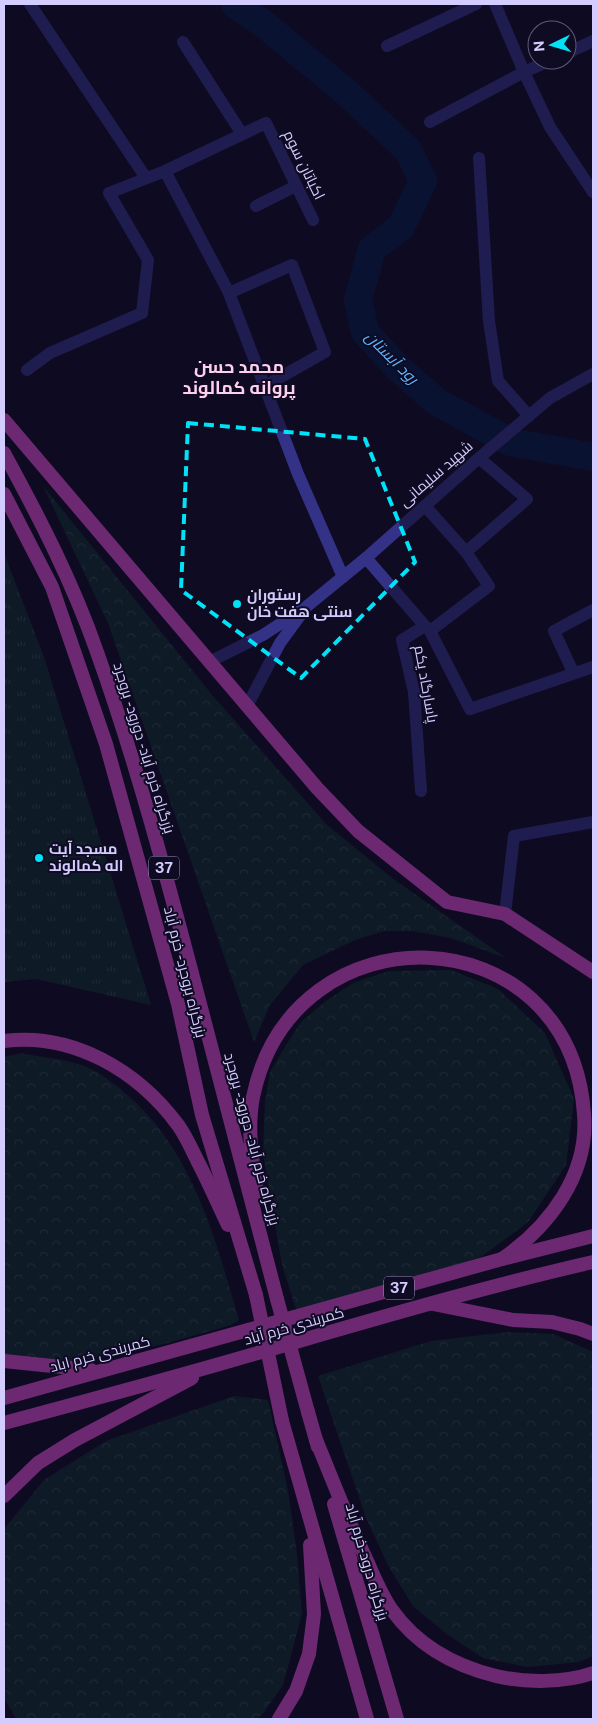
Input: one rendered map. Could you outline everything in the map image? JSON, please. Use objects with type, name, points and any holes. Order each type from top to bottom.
[{"type":"highway","points":[[4,420],[209,662],[331,802],[358,830],[447,902],[505,914],[593,972]]},
{"type":"highway","name":"بزرگراه خرم آباد - دورود - بروجرد","points":[[4,453],[70,583],[96,650],[124,734],[167,876],[308,1412]]},
{"type":"highway","name":"بزرگراه بروجرد - خرم آباد","points":[[4,494],[52,587],[106,744],[178,1004],[202,1115],[250,1271],[282,1421],[292,1453]]},
{"type":"highway","points":[[272,1281],[252,1162],[250,1128],[253,1098],[261,1068],[276,1035],[294,1013],[322,988],[350,972],[387,960],[413,957],[450,959],[478,966],[506,980],[531,998],[555,1024],[572,1057],[578,1076],[583,1094],[586,1130],[578,1165],[562,1199],[539,1229],[502,1259]]},
{"type":"highway","name":"37","points":[[4,1042],[13,1040],[50,1042],[90,1053],[115,1066],[157,1100],[179,1126],[250,1271]]},
{"type":"highway","name":"کمربندی خرم آباد","points":[[206,1342],[502,1259],[593,1236]]},
{"type":"highway","name":"کمربندی خرم آباد","points":[[4,1423],[430,1304],[593,1262]]},
{"type":"highway","points":[[430,1304],[513,1320],[552,1322],[580,1328],[593,1334]]},
{"type":"highway","name":"37","points":[[4,1361],[101,1371],[206,1342]]},
{"type":"highway","name":"کمربندی خرم اباد","points":[[4,1398],[206,1342]]},
{"type":"highway","name":"37","points":[[4,1496],[38,1463],[75,1440],[215,1365]]},
{"type":"highway","name":"بزرگراه درود-خرم آباد","points":[[308,1412],[397,1719]]},
{"type":"highway","points":[[316,1440],[357,1541],[379,1588],[393,1611],[411,1631],[431,1648],[456,1664],[513,1680],[538,1681],[593,1673]]},
{"type":"highway","points":[[292,1453],[367,1719]]},
{"type":"highway","name":"37","points":[[279,1719],[296,1690],[309,1654],[314,1614],[312,1552],[292,1453]]},
{"type":"street","points":[[30,4],[146,178]]},
{"type":"street","points":[[387,46],[476,4]]},
{"type":"street","points":[[495,4],[550,127],[593,192]]},
{"type":"street","points":[[577,48],[593,41]]},
{"type":"street","points":[[28,370],[50,353],[142,313],[148,260],[109,193],[165,171],[242,134],[183,42]]},
{"type":"street","points":[[430,122],[528,70]]},
{"type":"street","name":"اکباتان سوم","points":[[242,134],[266,123],[314,220]]},
{"type":"street","points":[[479,158],[489,321],[498,381],[528,417]]},
{"type":"street","points":[[165,171],[228,292],[298,474],[343,577]]},
{"type":"street","points":[[256,206],[296,186]]},
{"type":"street","points":[[228,292],[292,265],[325,352],[265,386]]},
{"type":"street","name":"شهید سلیمانی","points":[[209,662],[263,635],[306,607],[366,558],[550,398],[593,374]]},
{"type":"street","points":[[466,552],[526,500],[479,458]]},
{"type":"street","points":[[425,506],[466,552],[489,586],[428,629],[470,709],[573,672],[593,667]]},
{"type":"street","name":"پاسارگاد یکم","points":[[366,558],[428,629],[402,640],[414,692],[421,791]]},
{"type":"street","name":"شهید سلیمانی","points":[[247,706],[280,643],[306,607]]},
{"type":"street","points":[[573,672],[554,631],[593,610]]},
{"type":"street","points":[[505,914],[514,836],[593,822]]},
{"type":"highlighted area","points":[[188,423],[365,439],[415,562],[301,678],[181,590]]},
{"type":"green space","points":[[43,486],[213,696],[326,824],[392,878],[506,958],[451,938],[412,931],[385,931],[355,940],[303,965],[270,1005],[254,1042],[108,623]]},
{"type":"green space","points":[[4,553],[44,657],[151,1005],[36,979],[4,982]]},
{"type":"green space","points":[[451,970],[498,989],[545,1033],[574,1099],[566,1165],[528,1222],[481,1257],[297,1312],[282,1265],[263,1153],[265,1102],[270,1072],[301,1022],[326,1001],[353,983],[389,971]]},
{"type":"green space","points":[[21,1053],[67,1061],[93,1070],[125,1093],[148,1116],[168,1141],[185,1168],[198,1197],[221,1258],[239,1320],[231,1325],[164,1344],[71,1363],[4,1355],[4,1057]]},
{"type":"green space","points":[[508,1332],[553,1334],[593,1352],[593,1656],[579,1662],[527,1667],[483,1658],[448,1635],[413,1606],[389,1567],[366,1518],[318,1376],[431,1341]]},
{"type":"green space","points":[[234,1396],[268,1400],[288,1491],[297,1554],[302,1614],[283,1685],[262,1715],[256,1719],[16,1719],[4,1698],[4,1529],[44,1480],[106,1441]]},
{"type":"waterway","name":"رود آبستان","points":[[235,4],[265,25],[346,92],[408,150],[423,181],[401,227],[372,249],[358,300],[365,332],[399,369],[437,402],[510,442],[593,457]]},
{"type":"place","name":"رستوران سنتی هفت خان","points":[[237,604]]},
{"type":"place","name":"مسجد آیت اله کمالوند","points":[[39,858]]},
{"type":"district","name":"محمد حسن پروانه کمالوند","points":[[239,377]]}]
